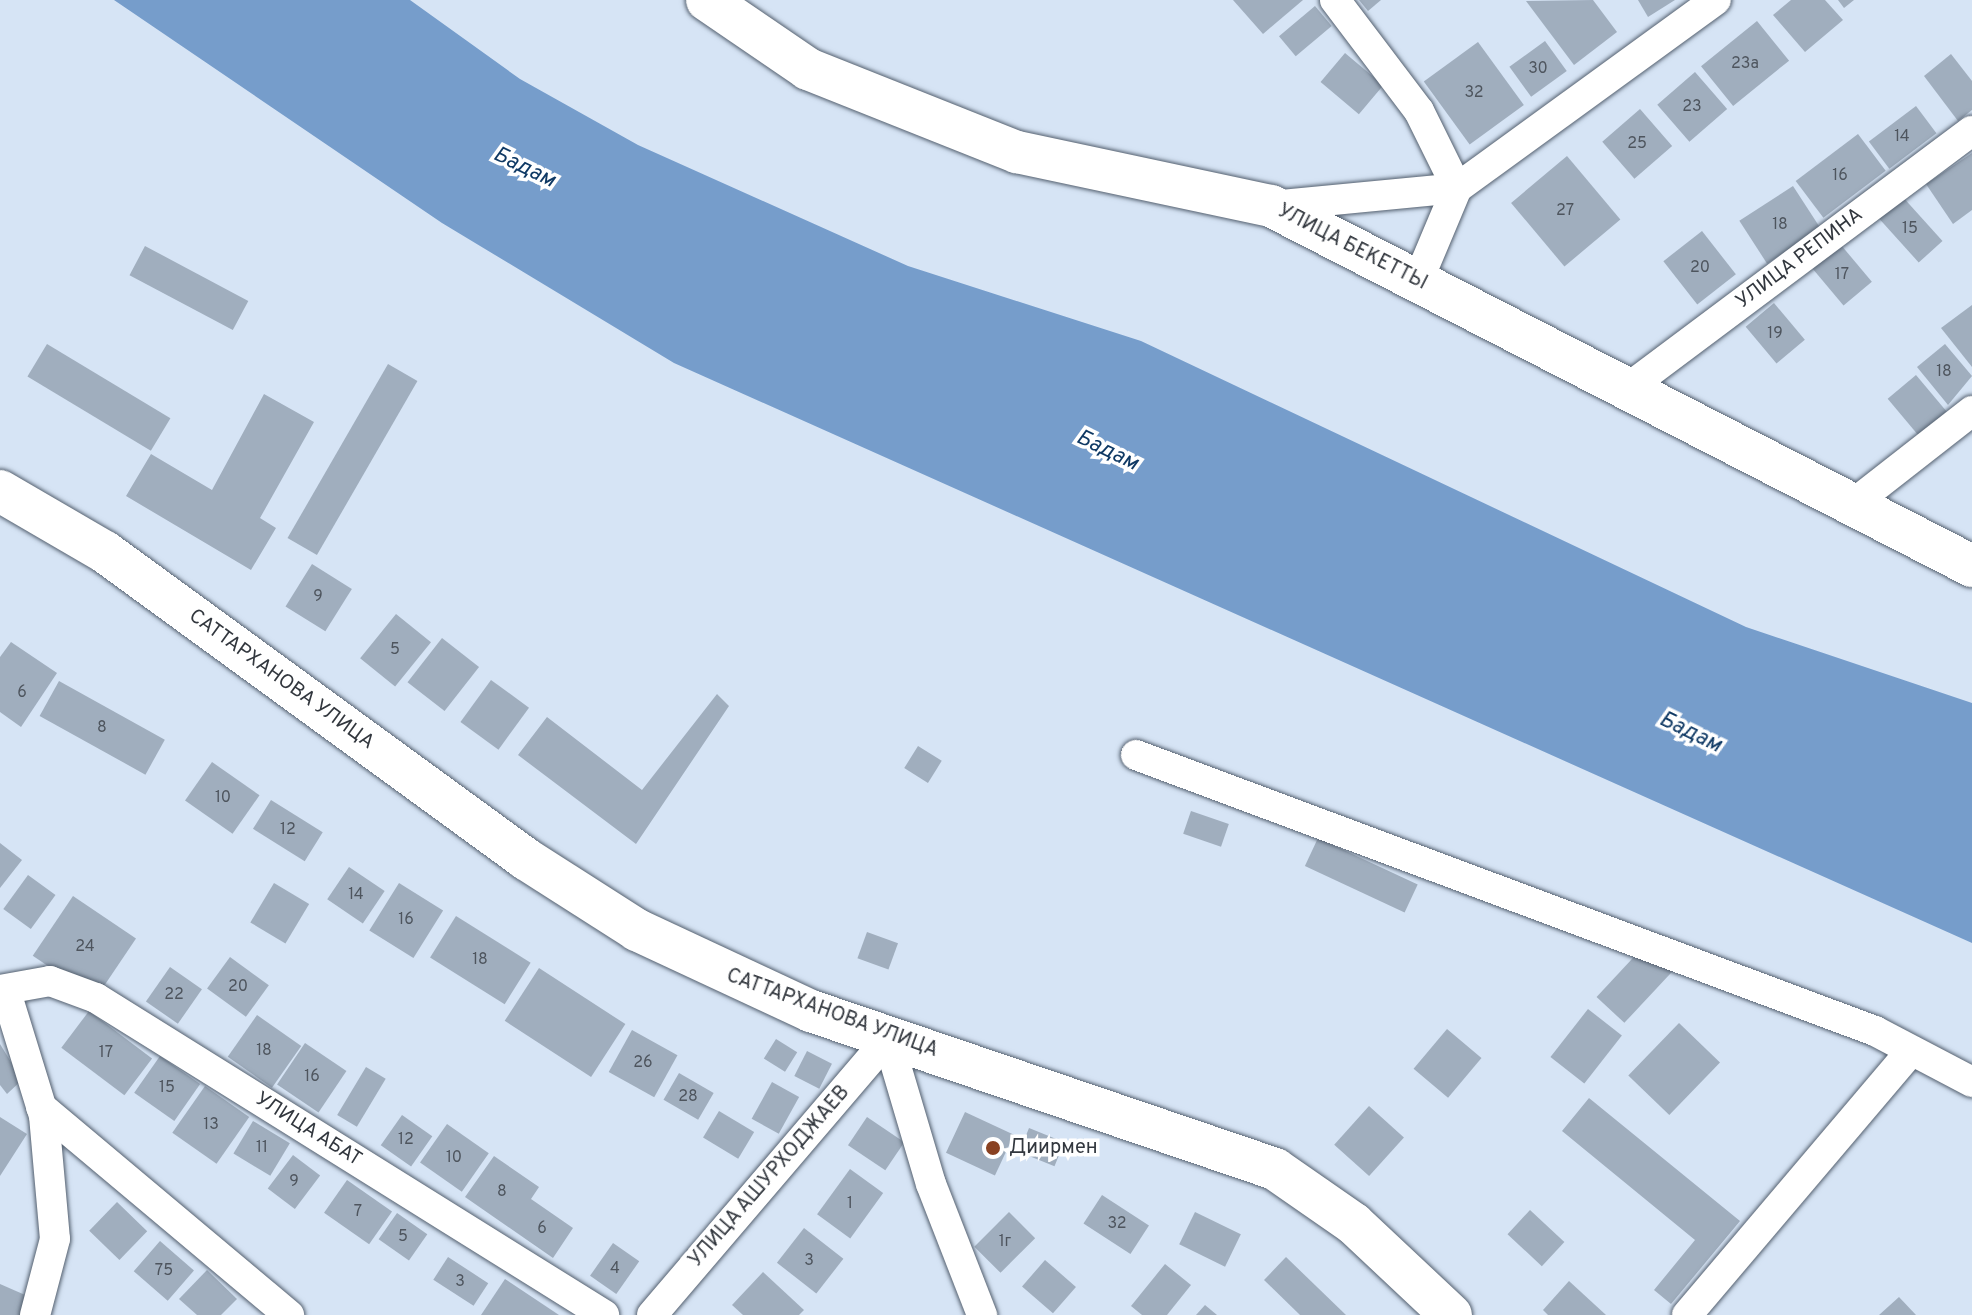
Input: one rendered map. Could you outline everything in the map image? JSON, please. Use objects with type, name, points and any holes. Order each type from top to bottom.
[{"type":"street","name":"УЛИЦА БЕКЕТТЫ","points":[[707,0],[808,69],[1017,152],[1271,206],[1972,566]]},
{"type":"street","points":[[1335,0],[1419,111],[1457,188],[1418,281]]},
{"type":"street","points":[[1271,206],[1457,188],[1716,0]]},
{"type":"street","name":"УЛИЦА РЕПИНА","points":[[1628,388],[1972,131]]},
{"type":"street","points":[[1853,504],[1972,411]]},
{"type":"street","name":"САТТАРХАНОВА УЛИЦА","points":[[0,491],[105,552],[526,859],[637,930],[728,976],[888,1039],[1157,1123],[1275,1169],[1354,1224],[1451,1315]]},
{"type":"street","points":[[1136,755],[1875,1031],[1972,1082]]},
{"type":"street","name":"УЛИЦА АБАТ","points":[[35,1315],[55,1239],[41,1107],[0,992],[50,981],[96,998],[604,1315]]},
{"type":"street","points":[[888,1039],[931,1184],[982,1315]]},
{"type":"street","name":"УЛИЦА АШУРХОДЖАЕВ","points":[[652,1315],[888,1039]]},
{"type":"street","points":[[1687,1315],[1910,1052]]},
{"type":"street","points":[[41,1107],[289,1315]]},
{"type":"water","name":"Бадам","points":[[114,0],[410,0],[520,79],[638,145],[908,266],[1141,341],[1746,627],[1972,703],[1972,943],[674,363],[442,223]]},
{"type":"building","points":[[1233,0],[1303,0],[1263,34]]},
{"type":"building","points":[[1359,0],[1381,0],[1368,11]]},
{"type":"building","points":[[1593,0],[1617,32],[1574,65],[1526,1]]},
{"type":"building","points":[[1638,0],[1675,0],[1648,17]]},
{"type":"building","points":[[1791,0],[1825,0],[1843,20],[1805,52],[1773,15]]},
{"type":"building","points":[[1838,0],[1854,0],[1844,8]]},
{"type":"building","points":[[1315,6],[1332,26],[1296,56],[1279,36]]},
{"type":"building","points":[[1757,21],[1789,61],[1733,106],[1701,66]]},
{"type":"building","points":[[1545,41],[1567,71],[1531,97],[1509,67]]},
{"type":"building","points":[[1478,42],[1524,105],[1470,144],[1424,81]]},
{"type":"building","points":[[1345,53],[1383,85],[1359,114],[1321,82]]},
{"type":"building","points":[[1951,54],[1972,81],[1972,110],[1958,121],[1924,76]]},
{"type":"building","points":[[1695,72],[1727,109],[1689,142],[1657,105]]},
{"type":"building","points":[[1916,106],[1936,133],[1889,169],[1869,142]]},
{"type":"building","points":[[1640,109],[1672,146],[1634,179],[1602,142]]},
{"type":"building","points":[[1858,134],[1886,171],[1823,218],[1796,181]]},
{"type":"building","points":[[1972,153],[1972,210],[1953,224],[1926,184]]},
{"type":"building","points":[[1567,156],[1620,220],[1564,267],[1511,203]]},
{"type":"building","points":[[1793,186],[1821,229],[1767,264],[1739,221]]},
{"type":"building","points":[[1901,195],[1942,241],[1919,262],[1877,216]]},
{"type":"building","points":[[1702,231],[1736,274],[1697,305],[1663,261]]},
{"type":"building","points":[[1841,245],[1872,282],[1844,306],[1813,269]]},
{"type":"building","points":[[145,246],[248,301],[233,330],[130,275]]},
{"type":"building","points":[[1774,303],[1805,340],[1777,364],[1746,327]]},
{"type":"building","points":[[1972,305],[1972,367],[1941,328]]},
{"type":"building","points":[[47,344],[170,418],[151,451],[27,377]]},
{"type":"building","points":[[1945,344],[1972,376],[1948,405],[1917,367]]},
{"type":"building","points":[[388,364],[417,381],[317,555],[288,538]]},
{"type":"building","points":[[1916,375],[1947,412],[1919,436],[1888,399]]},
{"type":"building","points":[[264,394],[314,422],[260,518],[276,528],[251,570],[126,496],[151,454],[212,490]]},
{"type":"building","points":[[312,564],[352,589],[325,631],[286,606]]},
{"type":"building","points":[[396,614],[431,642],[395,687],[360,658]]},
{"type":"building","points":[[442,638],[479,667],[445,711],[408,682]]},
{"type":"building","points":[[11,642],[57,673],[21,727],[0,712],[0,657]]},
{"type":"building","points":[[491,680],[529,708],[498,750],[460,722]]},
{"type":"building","points":[[59,681],[165,740],[145,775],[40,716]]},
{"type":"building","points":[[717,694],[729,706],[636,844],[518,755],[547,717],[642,790]]},
{"type":"building","points":[[918,746],[942,761],[928,783],[904,768]]},
{"type":"building","points":[[212,762],[260,795],[233,834],[185,801]]},
{"type":"building","points":[[271,800],[323,832],[305,861],[253,829]]},
{"type":"building","points":[[1191,811],[1229,824],[1221,847],[1183,834]]},
{"type":"building","points":[[1318,838],[1418,884],[1405,913],[1305,866]]},
{"type":"building","points":[[0,843],[22,860],[0,888]]},
{"type":"building","points":[[349,867],[385,891],[363,923],[327,899]]},
{"type":"building","points":[[28,875],[56,895],[31,929],[3,909]]},
{"type":"building","points":[[274,883],[309,904],[285,944],[250,922]]},
{"type":"building","points":[[399,883],[443,911],[413,958],[369,930]]},
{"type":"building","points":[[73,896],[136,938],[96,998],[33,956]]},
{"type":"building","points":[[456,916],[531,963],[505,1004],[430,958]]},
{"type":"building","points":[[867,932],[898,943],[888,970],[857,958]]},
{"type":"building","points":[[1645,945],[1673,971],[1624,1023],[1597,997]]},
{"type":"building","points":[[230,957],[269,985],[246,1017],[207,989]]},
{"type":"building","points":[[170,967],[202,989],[178,1024],[146,1001]]},
{"type":"building","points":[[539,968],[625,1024],[591,1077],[505,1021]]},
{"type":"building","points":[[1588,1009],[1622,1035],[1584,1084],[1550,1057]]},
{"type":"building","points":[[89,1011],[152,1059],[124,1095],[61,1048]]},
{"type":"building","points":[[257,1015],[301,1046],[272,1088],[228,1057]]},
{"type":"building","points":[[1679,1023],[1720,1063],[1669,1115],[1628,1076]]},
{"type":"building","points":[[1447,1029],[1481,1058],[1448,1098],[1414,1069]]},
{"type":"building","points":[[632,1030],[677,1055],[654,1097],[609,1072]]},
{"type":"building","points":[[776,1039],[797,1052],[785,1072],[764,1059]]},
{"type":"building","points":[[305,1043],[346,1071],[318,1112],[277,1084]]},
{"type":"building","points":[[0,1044],[22,1080],[7,1094],[0,1085]]},
{"type":"building","points":[[807,1051],[832,1064],[819,1089],[794,1076]]},
{"type":"building","points":[[160,1056],[200,1084],[174,1121],[134,1093]]},
{"type":"building","points":[[366,1067],[386,1079],[357,1127],[337,1115]]},
{"type":"building","points":[[679,1073],[714,1093],[698,1120],[664,1100]]},
{"type":"building","points":[[772,1082],[799,1097],[779,1134],[752,1119]]},
{"type":"building","points":[[205,1086],[249,1117],[217,1164],[172,1133]]},
{"type":"building","points":[[1589,1098],[1740,1221],[1671,1304],[1654,1290],[1695,1240],[1562,1131]]},
{"type":"building","points":[[1369,1106],[1404,1137],[1369,1176],[1334,1145]]},
{"type":"building","points":[[719,1111],[754,1132],[738,1159],[703,1138]]},
{"type":"building","points":[[965,1112],[1014,1135],[995,1176],[946,1153]]},
{"type":"building","points":[[402,1115],[432,1136],[411,1167],[381,1145]]},
{"type":"building","points":[[0,1117],[27,1134],[0,1176]]},
{"type":"building","points":[[867,1117],[904,1142],[885,1170],[848,1145]]},
{"type":"building","points":[[253,1121],[290,1143],[270,1176],[233,1154]]},
{"type":"building","points":[[447,1124],[489,1153],[462,1192],[420,1163]]},
{"type":"building","points":[[1029,1128],[1064,1142],[1054,1166],[1019,1152]]},
{"type":"building","points":[[293,1155],[320,1175],[295,1209],[268,1189]]},
{"type":"building","points":[[494,1156],[539,1187],[531,1199],[573,1228],[553,1258],[465,1197]]},
{"type":"building","points":[[850,1169],[883,1193],[850,1238],[817,1214]]},
{"type":"building","points":[[347,1180],[392,1212],[369,1244],[324,1213]]},
{"type":"building","points":[[1102,1195],[1149,1225],[1130,1254],[1083,1224]]},
{"type":"building","points":[[117,1202],[147,1231],[119,1260],[89,1231]]},
{"type":"building","points":[[1530,1210],[1564,1242],[1542,1266],[1507,1234]]},
{"type":"building","points":[[1009,1212],[1035,1238],[1001,1273],[974,1247]]},
{"type":"building","points":[[1195,1212],[1241,1234],[1225,1267],[1179,1244]]},
{"type":"building","points":[[397,1213],[427,1234],[409,1260],[379,1239]]},
{"type":"building","points":[[804,1228],[843,1259],[816,1293],[777,1263]]},
{"type":"building","points":[[160,1241],[194,1271],[168,1301],[134,1271]]},
{"type":"building","points":[[613,1243],[639,1261],[616,1294],[590,1276]]},
{"type":"building","points":[[448,1257],[488,1283],[474,1306],[433,1280]]},
{"type":"building","points":[[1286,1257],[1346,1315],[1300,1315],[1264,1280]]},
{"type":"building","points":[[1045,1260],[1076,1287],[1053,1313],[1022,1286]]},
{"type":"building","points":[[1165,1264],[1191,1285],[1167,1315],[1142,1315],[1131,1306]]},
{"type":"building","points":[[207,1270],[237,1299],[221,1315],[197,1315],[179,1299]]},
{"type":"building","points":[[763,1272],[804,1310],[799,1315],[743,1315],[732,1305]]},
{"type":"building","points":[[505,1279],[559,1315],[481,1315]]},
{"type":"building","points":[[1569,1281],[1606,1315],[1548,1315],[1543,1310]]},
{"type":"building","points":[[0,1284],[32,1298],[25,1315],[0,1315]]},
{"type":"building","points":[[1899,1297],[1916,1315],[1879,1315]]},
{"type":"building","points":[[1205,1305],[1217,1315],[1196,1315]]},
{"type":"place","name":"Диирмен","points":[[993,1148]]}]
